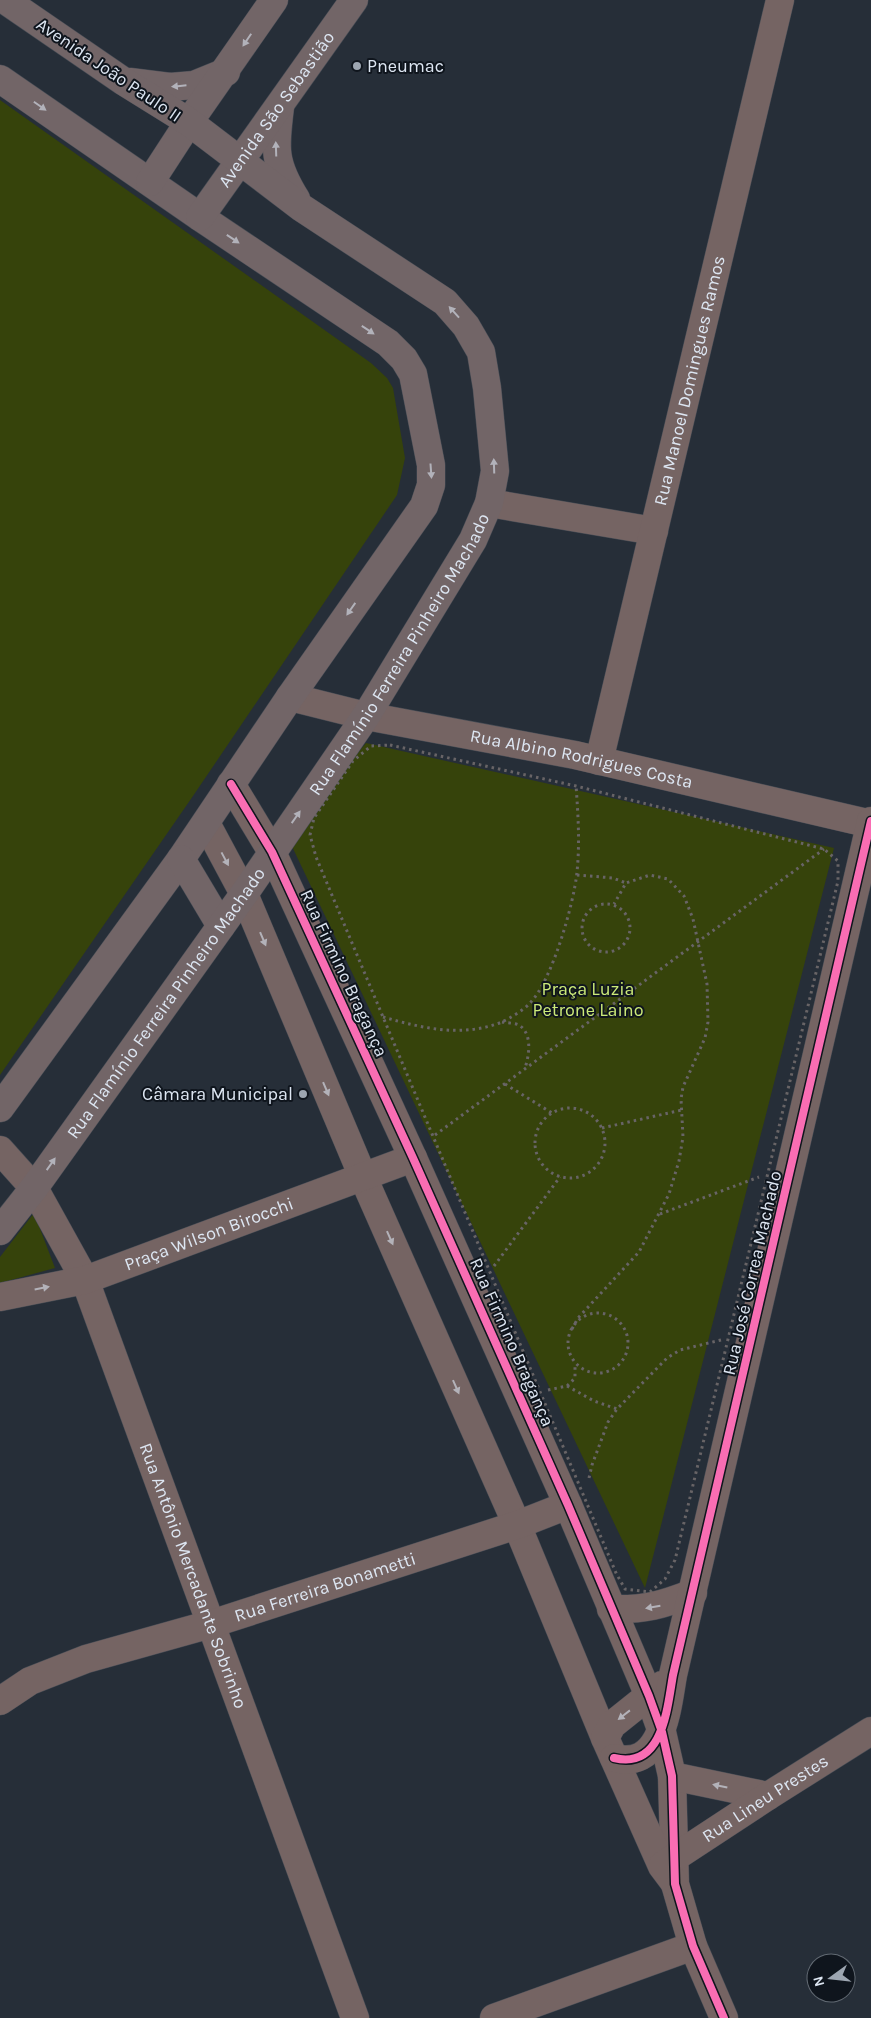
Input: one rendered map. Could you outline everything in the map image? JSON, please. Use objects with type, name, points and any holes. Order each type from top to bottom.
[{"type":"main road","name":"Avenida João Paulo II","points":[[5,0],[123,81],[189,122]]},
{"type":"main road","points":[[150,182],[189,122],[226,72],[274,0]]},
{"type":"main road","name":"Avenida São Sebastião","points":[[200,217],[354,0]]},
{"type":"main road","points":[[123,81],[170,87],[194,84],[226,72]]},
{"type":"main road","points":[[0,79],[200,217],[388,343],[404,359],[413,374],[431,465],[432,485],[424,506],[290,697],[206,823],[0,1108]]},
{"type":"main road","points":[[280,102],[276,147],[277,160],[284,179],[302,208]]},
{"type":"main road","name":"Rua Flamínio Ferreira Pinheiro Machado","points":[[0,1231],[34,1188],[244,894],[366,716],[473,540],[489,503],[495,471],[487,388],[481,352],[466,326],[445,302],[302,208],[189,122]]},
{"type":"main road","points":[[181,859],[221,926]]},
{"type":"street","name":"Rua Manoel Domingues Ramos","points":[[587,758],[654,531],[780,0]]},
{"type":"street","points":[[489,503],[654,531]]},
{"type":"street","name":"Rua Albino Rodrigues Costa","points":[[290,697],[366,716],[587,758],[871,823]]},
{"type":"street","name":"Rua Firmino Bragança","points":[[231,784],[272,852],[413,1158],[580,1499],[611,1609],[649,1696],[662,1732],[672,1776],[671,1869]]},
{"type":"street","points":[[206,823],[244,894],[363,1177],[517,1525],[609,1748],[671,1869],[693,1946],[724,2018]]},
{"type":"street","name":"Rua José Correa Machado","points":[[662,1732],[673,1675],[871,823]]},
{"type":"street","name":"Rua Antônio Mercadante Sobrinho","points":[[0,1150],[34,1188],[85,1280],[355,2018]]},
{"type":"street","name":"Praça Wilson Birocchi","points":[[0,1297],[85,1280],[413,1158]]},
{"type":"street","name":"Rua Ferreira Bonametti","points":[[0,1701],[30,1681],[86,1659],[211,1624],[517,1525],[580,1499]]},
{"type":"street","points":[[611,1609],[638,1609],[662,1605],[693,1593]]},
{"type":"street","points":[[609,1748],[612,1725],[673,1675]]},
{"type":"street","name":"Rua Lineu Prestes","points":[[671,1869],[768,1796],[871,1731]]},
{"type":"street","points":[[609,1748],[631,1760],[645,1753],[662,1732]]},
{"type":"street","points":[[672,1776],[768,1796]]},
{"type":"street","points":[[494,2018],[693,1946]]},
{"type":"path","points":[[390,745],[576,786],[824,849],[838,861],[838,881],[675,1560],[666,1579],[650,1592],[625,1589],[580,1499],[537,1387],[382,1017],[316,856],[310,835],[314,818],[353,761],[371,746],[390,745]]},
{"type":"path","points":[[382,1017],[420,1027],[464,1031],[502,1022],[530,1003],[549,974],[564,928],[577,874],[579,831],[576,786],[587,758]]},
{"type":"path","points":[[432,1137],[824,849]]},
{"type":"path","points":[[572,1328],[583,1317],[596,1313],[616,1318],[628,1336],[629,1346],[623,1362],[607,1373],[593,1374],[575,1364],[571,1358],[568,1345],[572,1328],[578,1318],[639,1252],[669,1194],[679,1161],[683,1137],[683,1087],[705,1038],[708,1022],[706,984],[693,919],[684,896],[668,879],[650,876],[626,883],[613,878],[577,874]]},
{"type":"path","points":[[614,904],[626,883]]},
{"type":"path","points":[[598,904],[614,904],[624,911],[629,920],[630,933],[624,945],[616,950],[606,952],[597,950],[591,946],[583,934],[584,916],[591,908],[598,904]]},
{"type":"path","points":[[502,1022],[519,1025],[526,1032],[529,1044],[525,1069]]},
{"type":"path","points":[[504,1084],[552,1113]]},
{"type":"path","points":[[566,1108],[581,1110],[592,1116],[602,1128],[605,1147],[599,1163],[594,1169],[574,1178],[560,1177],[552,1173],[541,1163],[536,1150],[536,1138],[541,1124],[552,1113],[566,1108]]},
{"type":"path","points":[[602,1128],[682,1110]]},
{"type":"path","points":[[659,1214],[768,1174]]},
{"type":"path","points":[[490,1273],[560,1177]]},
{"type":"path","points":[[588,1483],[592,1465],[608,1422],[617,1410],[667,1358],[680,1350],[728,1338]]},
{"type":"path","points":[[537,1387],[546,1390],[567,1386],[575,1378],[575,1364]]},
{"type":"path","points":[[567,1386],[594,1401],[617,1410]]},
{"type":"green space","points":[[0,100],[371,363],[387,378],[393,388],[405,458],[397,495],[193,796],[0,1075]]},
{"type":"green space","name":"Praça Luzia Petrone Laino","points":[[366,743],[834,848],[645,1588],[288,838]]},
{"type":"green space","points":[[34,1213],[55,1268],[0,1283],[0,1257]]},
{"type":"cycle path","points":[[231,784],[272,852],[413,1158],[568,1505],[649,1696],[662,1732],[672,1776],[675,1884],[693,1946],[724,2018]]},
{"type":"cycle path","points":[[614,1758],[630,1759],[643,1755],[653,1746],[660,1734],[665,1719],[673,1675],[871,821]]},
{"type":"place","name":"Pneumac","points":[[357,66]]},
{"type":"place","name":"Câmara Municipal","points":[[303,1094]]}]
